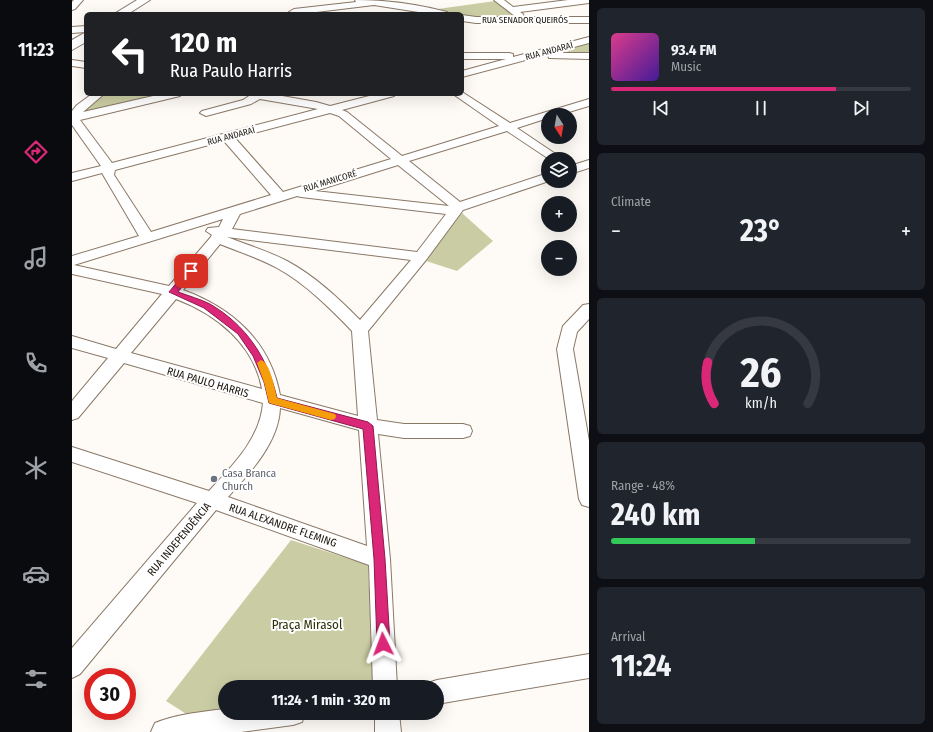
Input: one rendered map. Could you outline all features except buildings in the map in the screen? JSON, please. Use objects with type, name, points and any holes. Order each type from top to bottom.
[{"type":"main road","points":[[124,12],[145,0]]},
{"type":"main road","points":[[72,46],[84,37]]},
{"type":"street","points":[[72,7],[79,0]]},
{"type":"street","points":[[359,0],[433,12]]},
{"type":"street","points":[[389,4],[419,0]]},
{"type":"street","points":[[498,0],[525,20]]},
{"type":"street","points":[[511,10],[589,0]]},
{"type":"street","points":[[294,12],[375,2]]},
{"type":"street","name":"RUA SENADOR QUEIRÓS","points":[[464,18],[476,20],[589,20]]},
{"type":"street","points":[[72,30],[84,29]]},
{"type":"street","name":"RUA ANDARAÍ","points":[[464,73],[589,40]]},
{"type":"street","points":[[464,56],[589,56]]},
{"type":"street","points":[[72,63],[84,65]]},
{"type":"street","points":[[72,118],[81,107],[96,96]]},
{"type":"street","points":[[72,118],[167,96]]},
{"type":"street","points":[[206,113],[247,102],[254,96]]},
{"type":"street","points":[[260,96],[332,109],[349,118],[457,209]]},
{"type":"street","name":"RUA ANDARAÍ","points":[[72,177],[382,96]]},
{"type":"street","points":[[461,96],[546,152]]},
{"type":"street","name":"RUA MANICORÉ","points":[[72,261],[589,102]]},
{"type":"street","points":[[72,118],[109,168],[108,175],[148,238]]},
{"type":"street","points":[[227,137],[280,197]]},
{"type":"street","points":[[577,167],[589,164]]},
{"type":"street","points":[[295,192],[457,209],[541,179]]},
{"type":"street","points":[[360,330],[421,257],[457,209]]},
{"type":"street","points":[[72,413],[220,235],[234,212]]},
{"type":"street","points":[[183,227],[220,235],[421,257]]},
{"type":"street","points":[[220,235],[283,265],[310,283],[334,302],[360,330],[380,559],[385,680]]},
{"type":"street","name":"RUA INDEPENDÊNCIA","points":[[72,269],[173,292],[207,306],[241,332],[258,355],[269,382],[272,401],[267,427],[258,447],[72,666]]},
{"type":"street","points":[[589,309],[569,330],[565,349],[589,499]]},
{"type":"street","name":"RUA PAULO HARRIS","points":[[72,342],[272,401],[368,426],[404,431],[463,431]]},
{"type":"street","name":"RUA ALEXANDRE FLEMING","points":[[72,454],[212,500],[380,559]]},
{"type":"street","points":[[444,691],[589,666]]},
{"type":"street","points":[[164,732],[189,726],[237,720]]},
{"type":"street","points":[[387,720],[388,732]]},
{"type":"green space","points":[[495,1],[519,18],[464,16],[464,12],[448,12],[438,9]]},
{"type":"green space","points":[[589,42],[589,55],[537,55]]},
{"type":"green space","points":[[102,96],[158,96],[85,112],[84,109]]},
{"type":"green space","points":[[462,213],[493,241],[457,271],[423,260]]},
{"type":"green space","name":"Praça Mirasol","points":[[291,540],[368,565],[373,680],[218,680],[218,714],[191,717],[166,701]]},
{"type":"slow traffic","points":[[261,363],[269,382],[272,401],[331,416]]},
{"type":"place","name":"Casa Branca Church","points":[[214,479]]},
{"type":"route","points":[[191,271],[173,292],[207,306],[241,332],[258,355],[269,382],[272,401],[368,426],[380,559],[383,644]]}]
